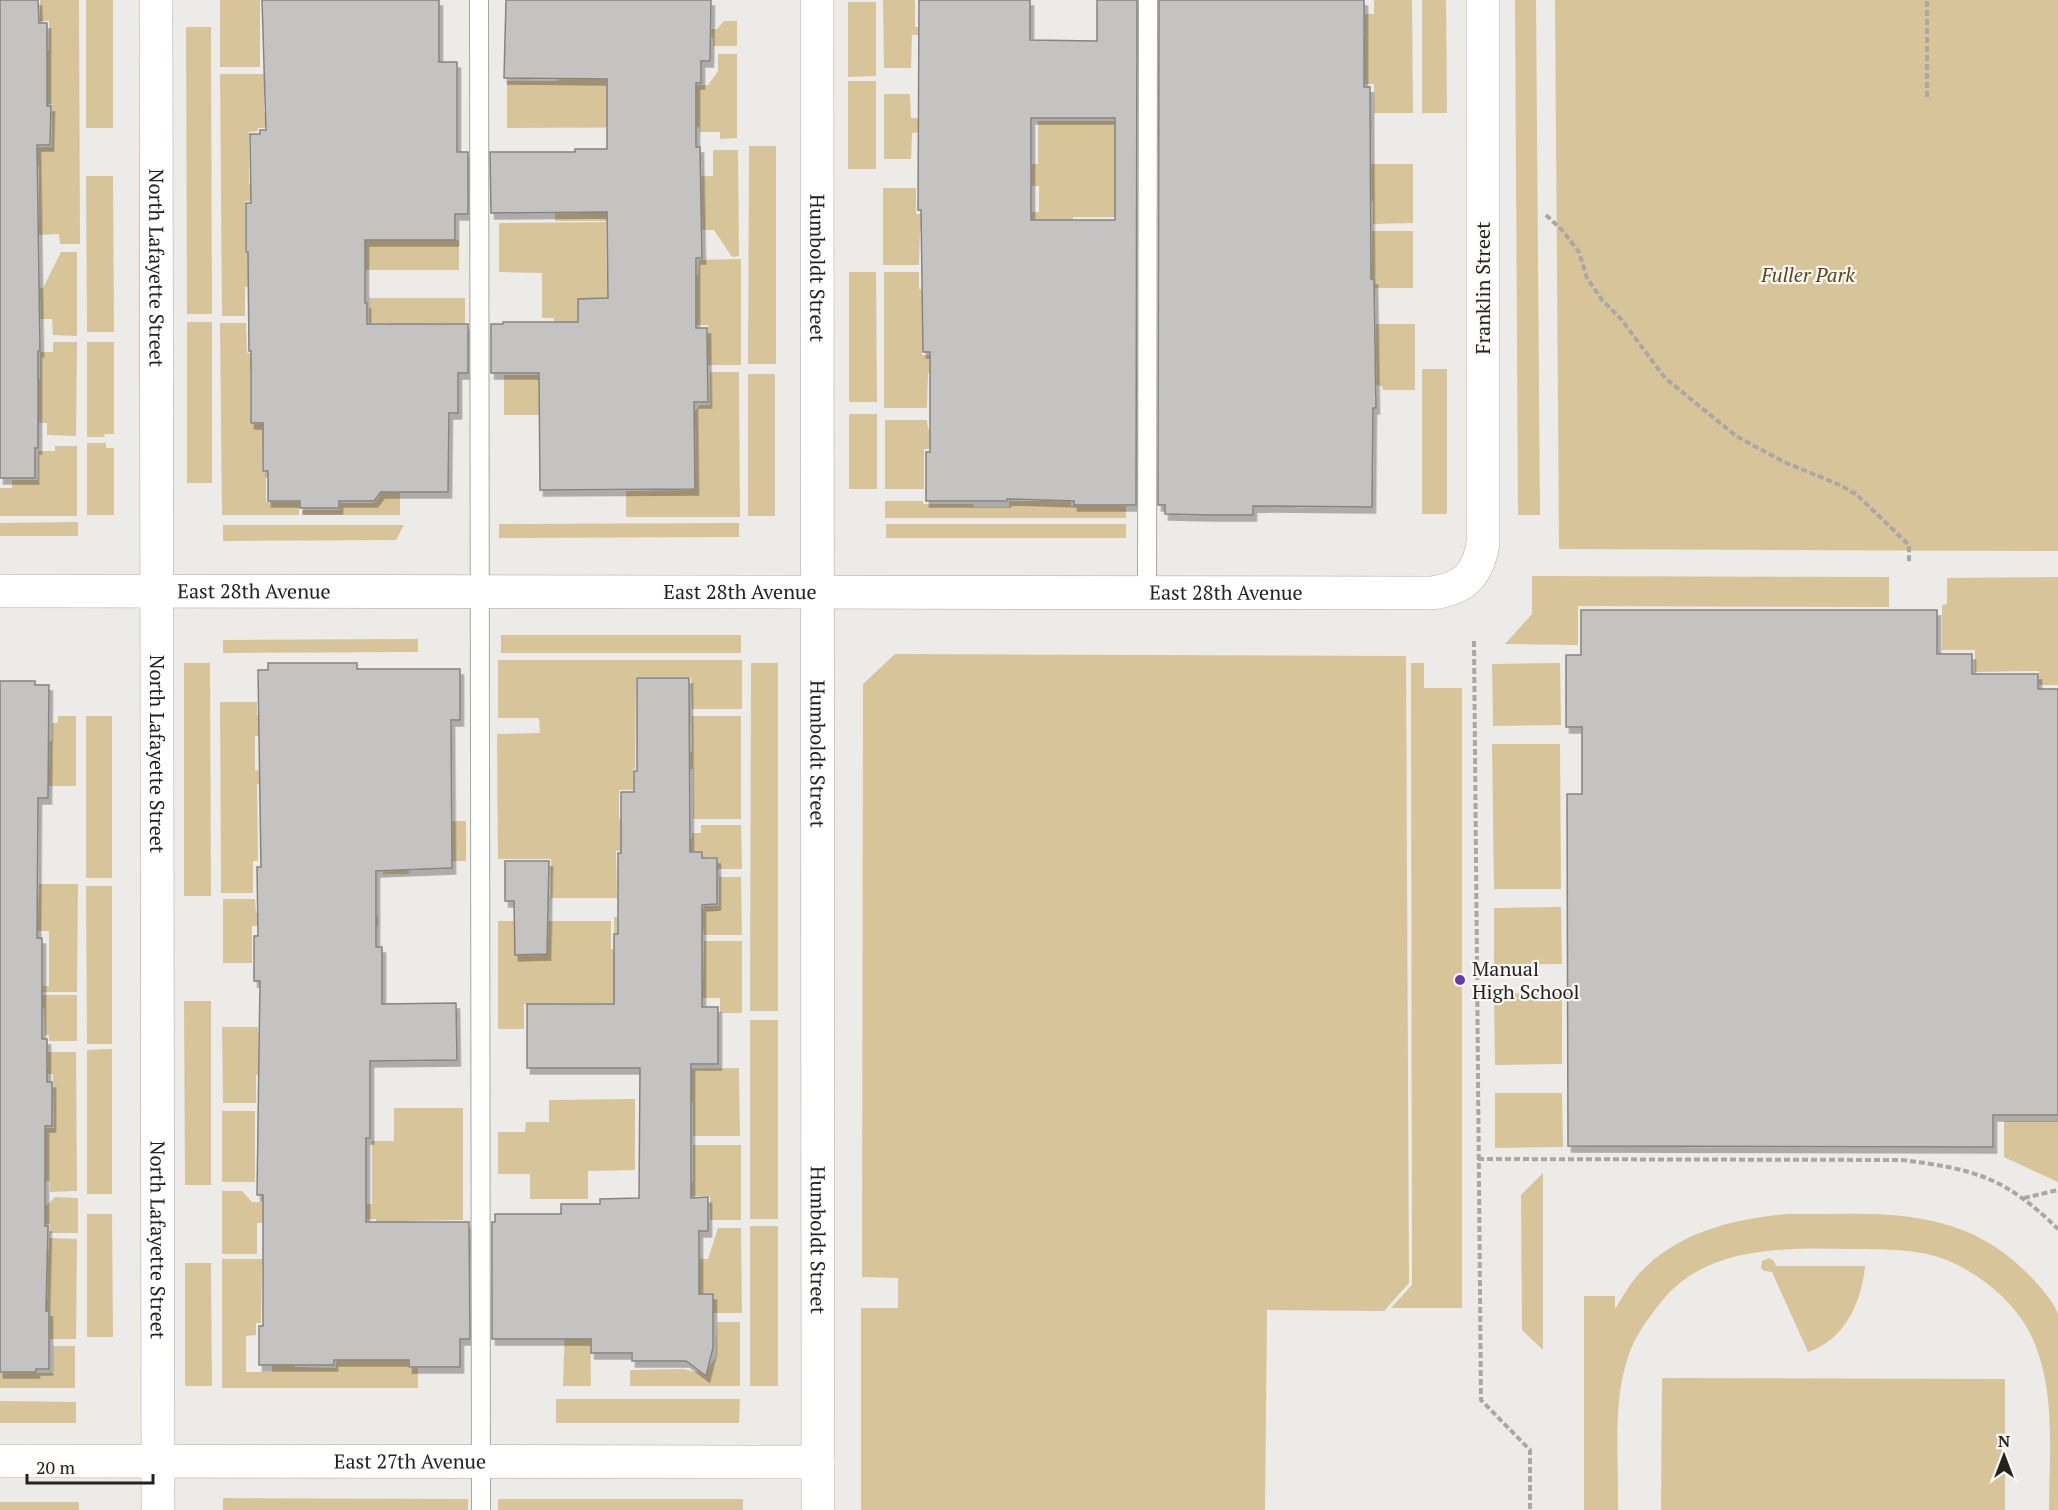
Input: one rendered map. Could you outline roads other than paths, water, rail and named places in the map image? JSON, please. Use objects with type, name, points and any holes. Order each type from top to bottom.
[{"type":"street","name":"North Lafayette Street","points":[[156,0],[158,1510]]},
{"type":"street","name":"Humboldt Street","points":[[817,0],[818,1510]]},
{"type":"street","name":"Franklin Street","points":[[1473,573],[1481,559],[1483,521],[1483,0]]},
{"type":"street","name":"East 28th Avenue","points":[[0,591],[1431,593],[1447,591],[1461,584],[1473,573]]},
{"type":"street","name":"East 27th Avenue","points":[[0,1461],[818,1462]]},
{"type":"lane","points":[[479,0],[481,1510]]},
{"type":"lane","points":[[1147,592],[1148,0]]},
{"type":"place","name":"Manual High School","points":[[1460,980]]},
{"type":"park label","name":"Fuller Park","points":[[1808,275]]}]
